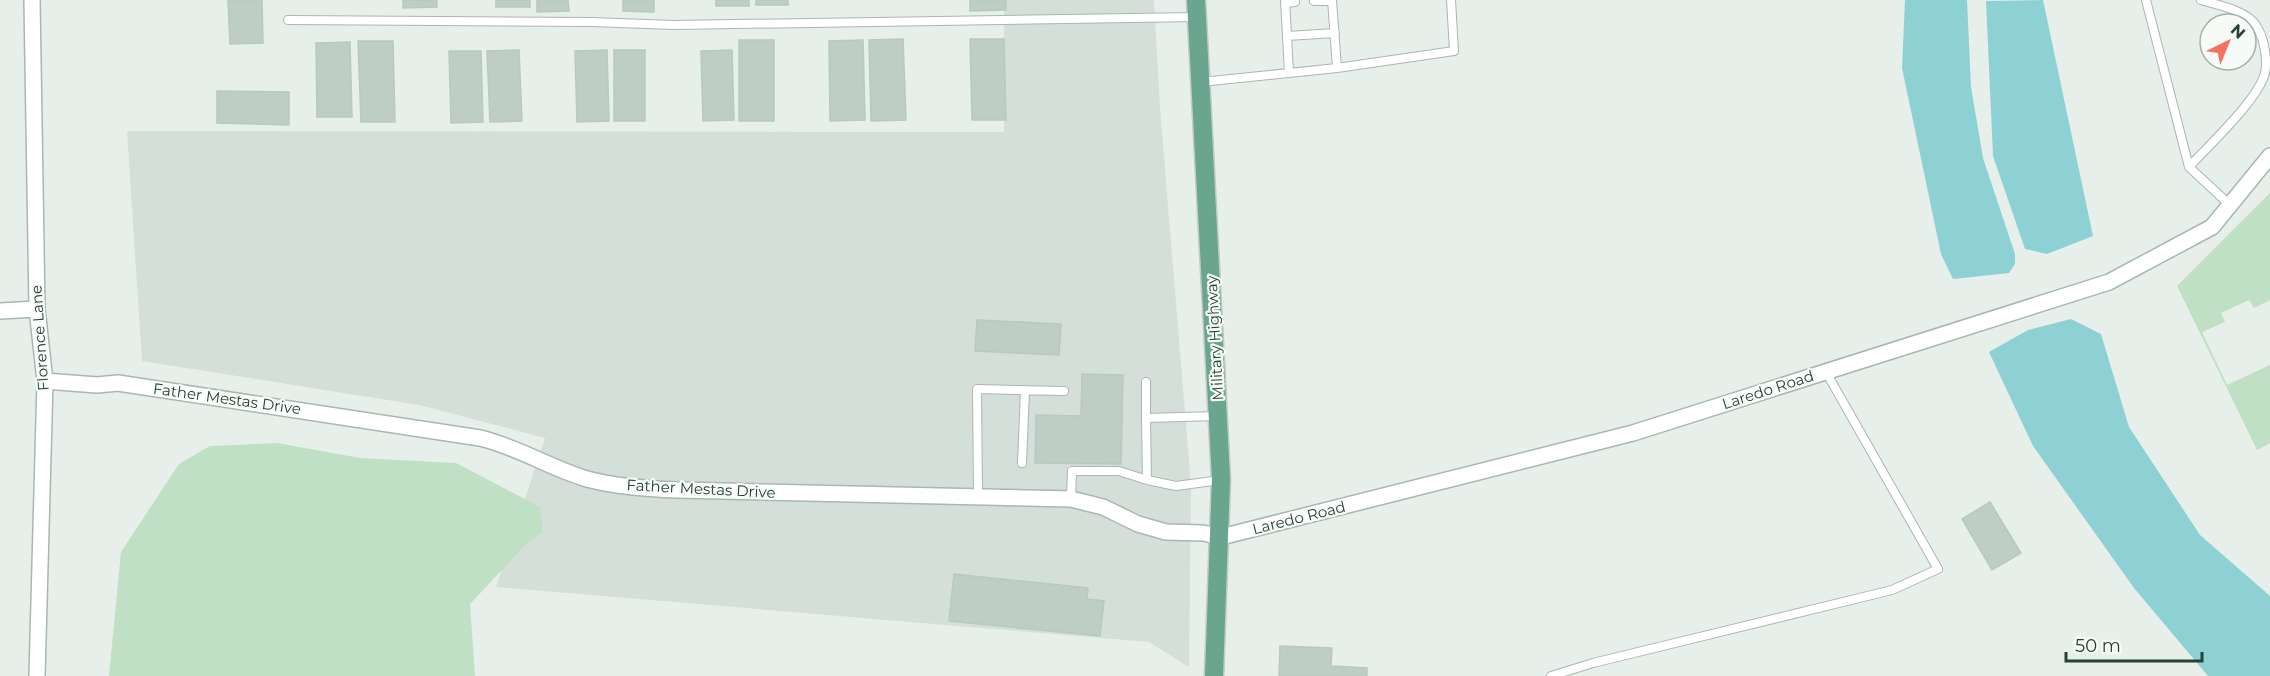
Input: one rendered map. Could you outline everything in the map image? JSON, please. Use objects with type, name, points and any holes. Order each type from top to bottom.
[{"type":"main road","name":"Military Highway","points":[[1196,8],[1221,479],[1221,537],[1214,676]]},
{"type":"street","name":"Florence Lane","points":[[32,0],[37,309],[45,381],[37,676]]},
{"type":"street","name":"Laredo Road","points":[[1221,537],[1633,433],[2109,282],[2212,227],[2270,156]]},
{"type":"street","points":[[0,311],[37,309]]},
{"type":"street","name":"Father Mestas Drive","points":[[45,381],[97,385],[118,383],[480,438],[508,445],[586,478],[635,487],[1071,499],[1103,507],[1138,524],[1166,532],[1203,533],[1221,537]]},
{"type":"lane","points":[[1314,1],[1332,0],[1337,68]]},
{"type":"lane","points":[[1201,82],[1337,68],[1454,51],[1451,0]]},
{"type":"lane","points":[[2145,0],[2190,167],[2230,205]]},
{"type":"lane","points":[[2190,167],[2256,92],[2265,73],[2266,55],[2255,24],[2243,14],[2201,0]]},
{"type":"lane","points":[[1289,72],[1285,1],[1295,2]]},
{"type":"lane","points":[[288,20],[591,22],[674,25],[1196,8]]},
{"type":"lane","points":[[1287,36],[1335,33]]},
{"type":"lane","points":[[1551,676],[1593,663],[1892,590],[1938,569],[1826,372]]},
{"type":"lane","points":[[1146,382],[1147,480]]},
{"type":"lane","points":[[978,497],[977,389],[1064,392]]},
{"type":"lane","points":[[1022,463],[1024,390]]},
{"type":"lane","points":[[1146,418],[1219,416]]},
{"type":"lane","points":[[1071,499],[1072,471],[1119,471],[1176,486],[1221,479]]},
{"type":"shaded area","points":[[1004,0],[1154,0],[1160,109],[1191,485],[1189,667],[1149,642],[496,587],[545,438],[419,405],[142,361],[127,131],[1004,132]]},
{"type":"green space","points":[[2270,193],[2270,300],[2254,308],[2249,300],[2221,313],[2225,322],[2202,332],[2227,385],[2270,365],[2270,443],[2257,450],[2177,286]]},
{"type":"green space","points":[[277,443],[360,458],[456,463],[540,507],[543,532],[527,543],[470,604],[475,676],[109,676],[121,552],[179,464],[210,446]]},
{"type":"water","points":[[1905,0],[1967,0],[1971,87],[1983,158],[2015,254],[2015,264],[2009,273],[1953,279],[1941,254],[1902,68]]},
{"type":"water","points":[[2043,0],[2093,236],[2047,254],[2025,249],[1993,156],[1986,1]]},
{"type":"water","points":[[2071,319],[2101,334],[2129,427],[2200,535],[2270,596],[2270,676],[2208,676],[2134,588],[2033,446],[1989,352],[2028,330]]},
{"type":"building","points":[[228,0],[262,0],[263,43],[230,44]]},
{"type":"building","points":[[403,0],[437,0],[437,7],[403,8]]},
{"type":"building","points":[[496,0],[530,0],[530,7],[496,7]]},
{"type":"building","points":[[537,0],[568,0],[569,11],[537,12]]},
{"type":"building","points":[[623,0],[654,0],[654,12],[623,11]]},
{"type":"building","points":[[716,0],[749,0],[749,6],[716,6]]},
{"type":"building","points":[[756,0],[788,0],[788,5],[756,5]]},
{"type":"building","points":[[970,0],[1006,0],[1006,10],[970,11]]},
{"type":"building","points":[[903,39],[906,120],[871,121],[869,40]]},
{"type":"building","points":[[970,39],[1004,39],[1006,120],[972,120]]},
{"type":"building","points":[[739,40],[774,40],[774,121],[739,121]]},
{"type":"building","points":[[863,40],[865,120],[830,121],[829,41]]},
{"type":"building","points":[[358,41],[393,41],[395,122],[361,122]]},
{"type":"building","points":[[350,42],[352,117],[317,117],[316,43]]},
{"type":"building","points":[[519,50],[522,121],[490,122],[487,51]]},
{"type":"building","points":[[607,50],[609,121],[577,122],[575,51]]},
{"type":"building","points":[[614,50],[645,50],[645,121],[614,121]]},
{"type":"building","points":[[732,50],[734,120],[703,121],[701,51]]},
{"type":"building","points":[[449,51],[481,51],[483,122],[451,123]]},
{"type":"building","points":[[217,91],[289,92],[289,125],[217,123]]},
{"type":"building","points":[[977,320],[1061,324],[1059,355],[975,351]]},
{"type":"building","points":[[1082,374],[1123,375],[1121,464],[1035,463],[1036,415],[1081,416]]},
{"type":"building","points":[[1990,502],[2021,553],[1992,570],[1962,519]]},
{"type":"building","points":[[954,574],[1088,588],[1087,599],[1104,601],[1100,636],[949,621]]},
{"type":"building","points":[[1280,646],[1332,648],[1331,666],[1367,668],[1367,676],[1279,676]]}]
